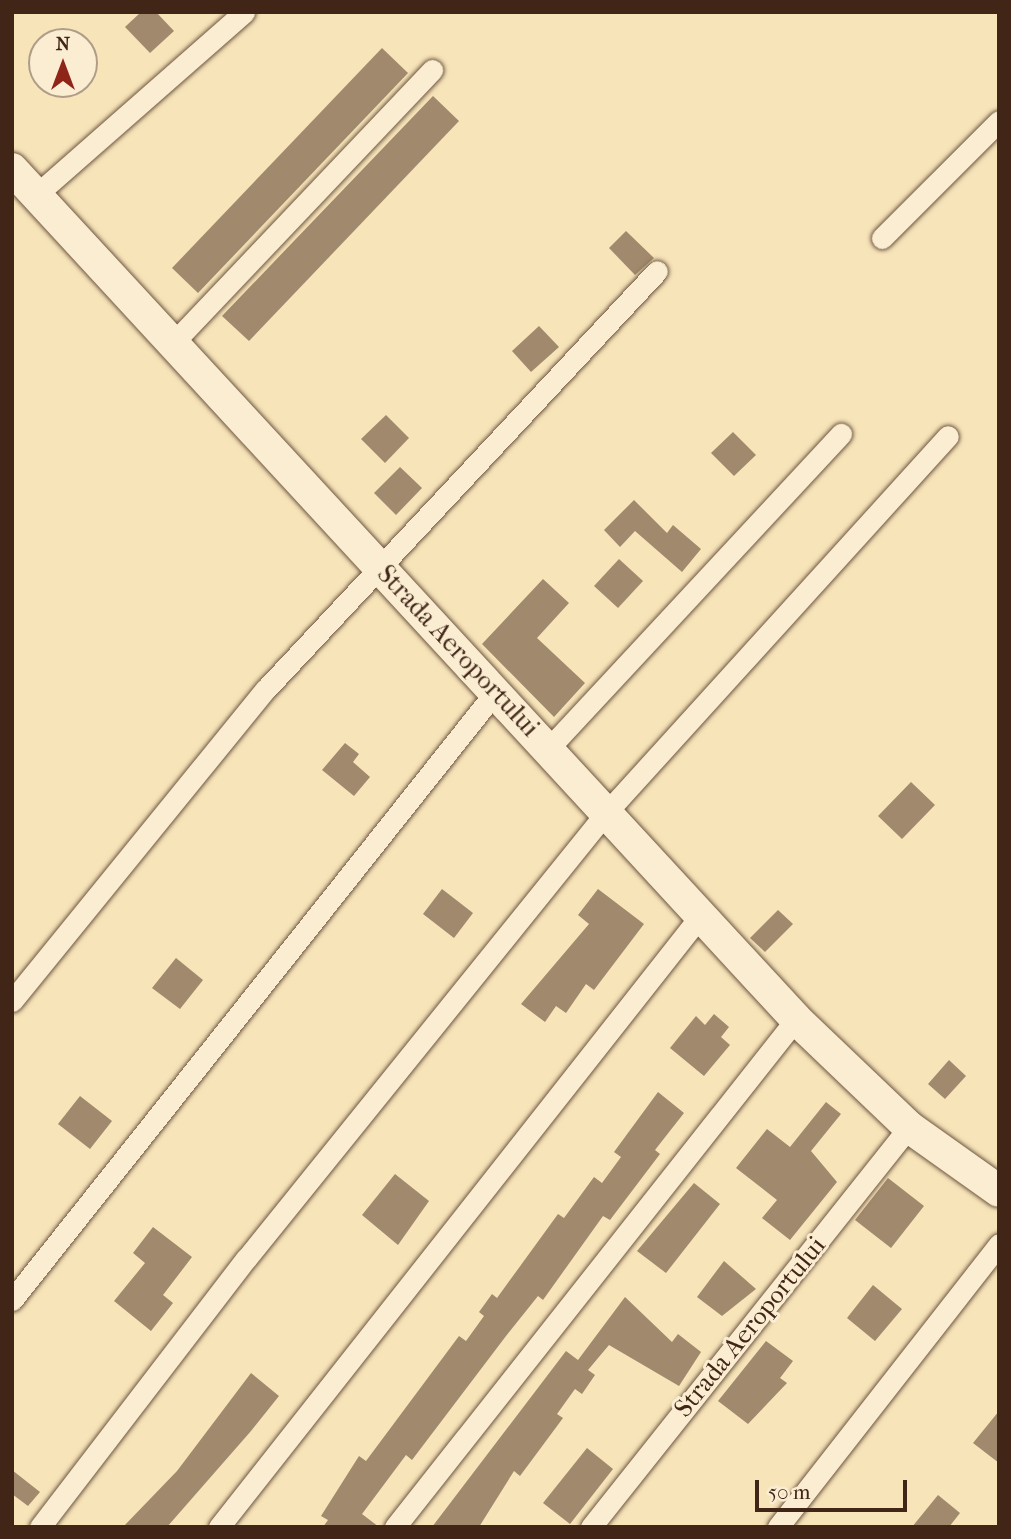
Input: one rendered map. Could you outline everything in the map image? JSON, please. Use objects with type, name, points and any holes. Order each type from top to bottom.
[{"type":"street","points":[[36,194],[244,12]]},
{"type":"street","points":[[174,342],[432,70]]},
{"type":"street","points":[[882,238],[999,121]]},
{"type":"street","name":"Strada Aeroportului","points":[[12,169],[549,748],[605,814],[796,1019],[909,1127],[999,1191]]},
{"type":"street","points":[[12,1001],[266,689],[378,564],[657,271]]},
{"type":"street","points":[[549,748],[841,434]]},
{"type":"street","points":[[40,1527],[246,1259],[605,814],[948,436]]},
{"type":"street","points":[[12,1300],[496,691]]},
{"type":"street","points":[[219,1527],[701,915]]},
{"type":"street","points":[[394,1527],[796,1019]]},
{"type":"street","name":"Strada Aeroportului","points":[[591,1527],[909,1127]]},
{"type":"street","points":[[778,1527],[999,1244]]},
{"type":"building","points":[[141,12],[156,12],[174,31],[150,53],[125,27]]},
{"type":"building","points":[[382,48],[408,73],[198,293],[172,268]]},
{"type":"building","points":[[433,96],[459,121],[249,341],[222,316]]},
{"type":"building","points":[[626,231],[654,258],[635,275],[609,248]]},
{"type":"building","points":[[539,326],[559,347],[531,372],[512,351]]},
{"type":"building","points":[[386,415],[409,438],[385,463],[361,439]]},
{"type":"building","points":[[733,432],[756,455],[734,476],[711,453]]},
{"type":"building","points":[[400,467],[422,488],[396,515],[374,493]]},
{"type":"building","points":[[634,500],[667,533],[673,525],[701,549],[682,572],[635,531],[620,547],[604,530]]},
{"type":"building","points":[[619,559],[643,581],[618,608],[594,586]]},
{"type":"building","points":[[543,579],[569,603],[537,638],[585,683],[554,717],[482,644]]},
{"type":"building","points":[[345,743],[359,754],[353,762],[370,777],[354,796],[322,770]]},
{"type":"building","points":[[911,782],[935,805],[902,839],[878,816]]},
{"type":"building","points":[[442,889],[473,913],[454,938],[423,914]]},
{"type":"building","points":[[598,889],[644,924],[594,990],[586,984],[566,1013],[556,1006],[545,1022],[521,1004],[589,924],[578,915]]},
{"type":"building","points":[[778,910],[793,924],[765,952],[750,938]]},
{"type":"building","points":[[176,958],[203,980],[180,1009],[152,988]]},
{"type":"building","points":[[714,1014],[729,1027],[721,1037],[730,1045],[704,1076],[670,1048],[696,1016],[705,1025]]},
{"type":"building","points":[[949,1060],[966,1076],[945,1099],[928,1084]]},
{"type":"building","points":[[658,1092],[684,1113],[655,1150],[660,1154],[610,1220],[603,1216],[543,1300],[538,1296],[412,1460],[406,1455],[362,1514],[379,1527],[323,1527],[328,1520],[321,1516],[359,1456],[366,1461],[459,1336],[466,1341],[484,1316],[479,1312],[492,1294],[497,1298],[558,1214],[564,1218],[594,1177],[602,1183],[621,1157],[614,1152]]},
{"type":"building","points":[[80,1096],[112,1121],[90,1149],[58,1124]]},
{"type":"building","points":[[826,1102],[841,1114],[811,1151],[837,1182],[790,1240],[762,1218],[777,1200],[736,1168],[767,1129],[790,1147]]},
{"type":"building","points":[[395,1174],[429,1201],[398,1245],[362,1215]]},
{"type":"building","points":[[888,1178],[924,1206],[891,1248],[855,1220]]},
{"type":"building","points":[[694,1183],[720,1204],[666,1273],[637,1251]]},
{"type":"building","points":[[153,1227],[192,1257],[163,1295],[173,1303],[151,1331],[114,1301],[145,1263],[133,1253]]},
{"type":"building","points":[[724,1261],[756,1289],[722,1316],[697,1297]]},
{"type":"building","points":[[873,1285],[902,1309],[875,1341],[847,1318]]},
{"type":"building","points":[[625,1297],[672,1342],[678,1334],[701,1352],[679,1386],[609,1345],[588,1370],[595,1375],[582,1394],[575,1389],[557,1414],[563,1418],[520,1476],[514,1471],[479,1527],[432,1527],[566,1351],[578,1360]]},
{"type":"building","points":[[766,1341],[793,1361],[780,1378],[787,1383],[748,1424],[718,1401]]},
{"type":"building","points":[[251,1373],[279,1396],[251,1431],[167,1527],[123,1527],[177,1471]]},
{"type":"building","points":[[999,1411],[999,1463],[973,1443]]},
{"type":"building","points":[[587,1448],[613,1469],[570,1524],[543,1503]]},
{"type":"building","points":[[12,1470],[40,1492],[28,1506],[12,1494]]},
{"type":"building","points":[[938,1495],[960,1513],[949,1527],[912,1527]]}]
